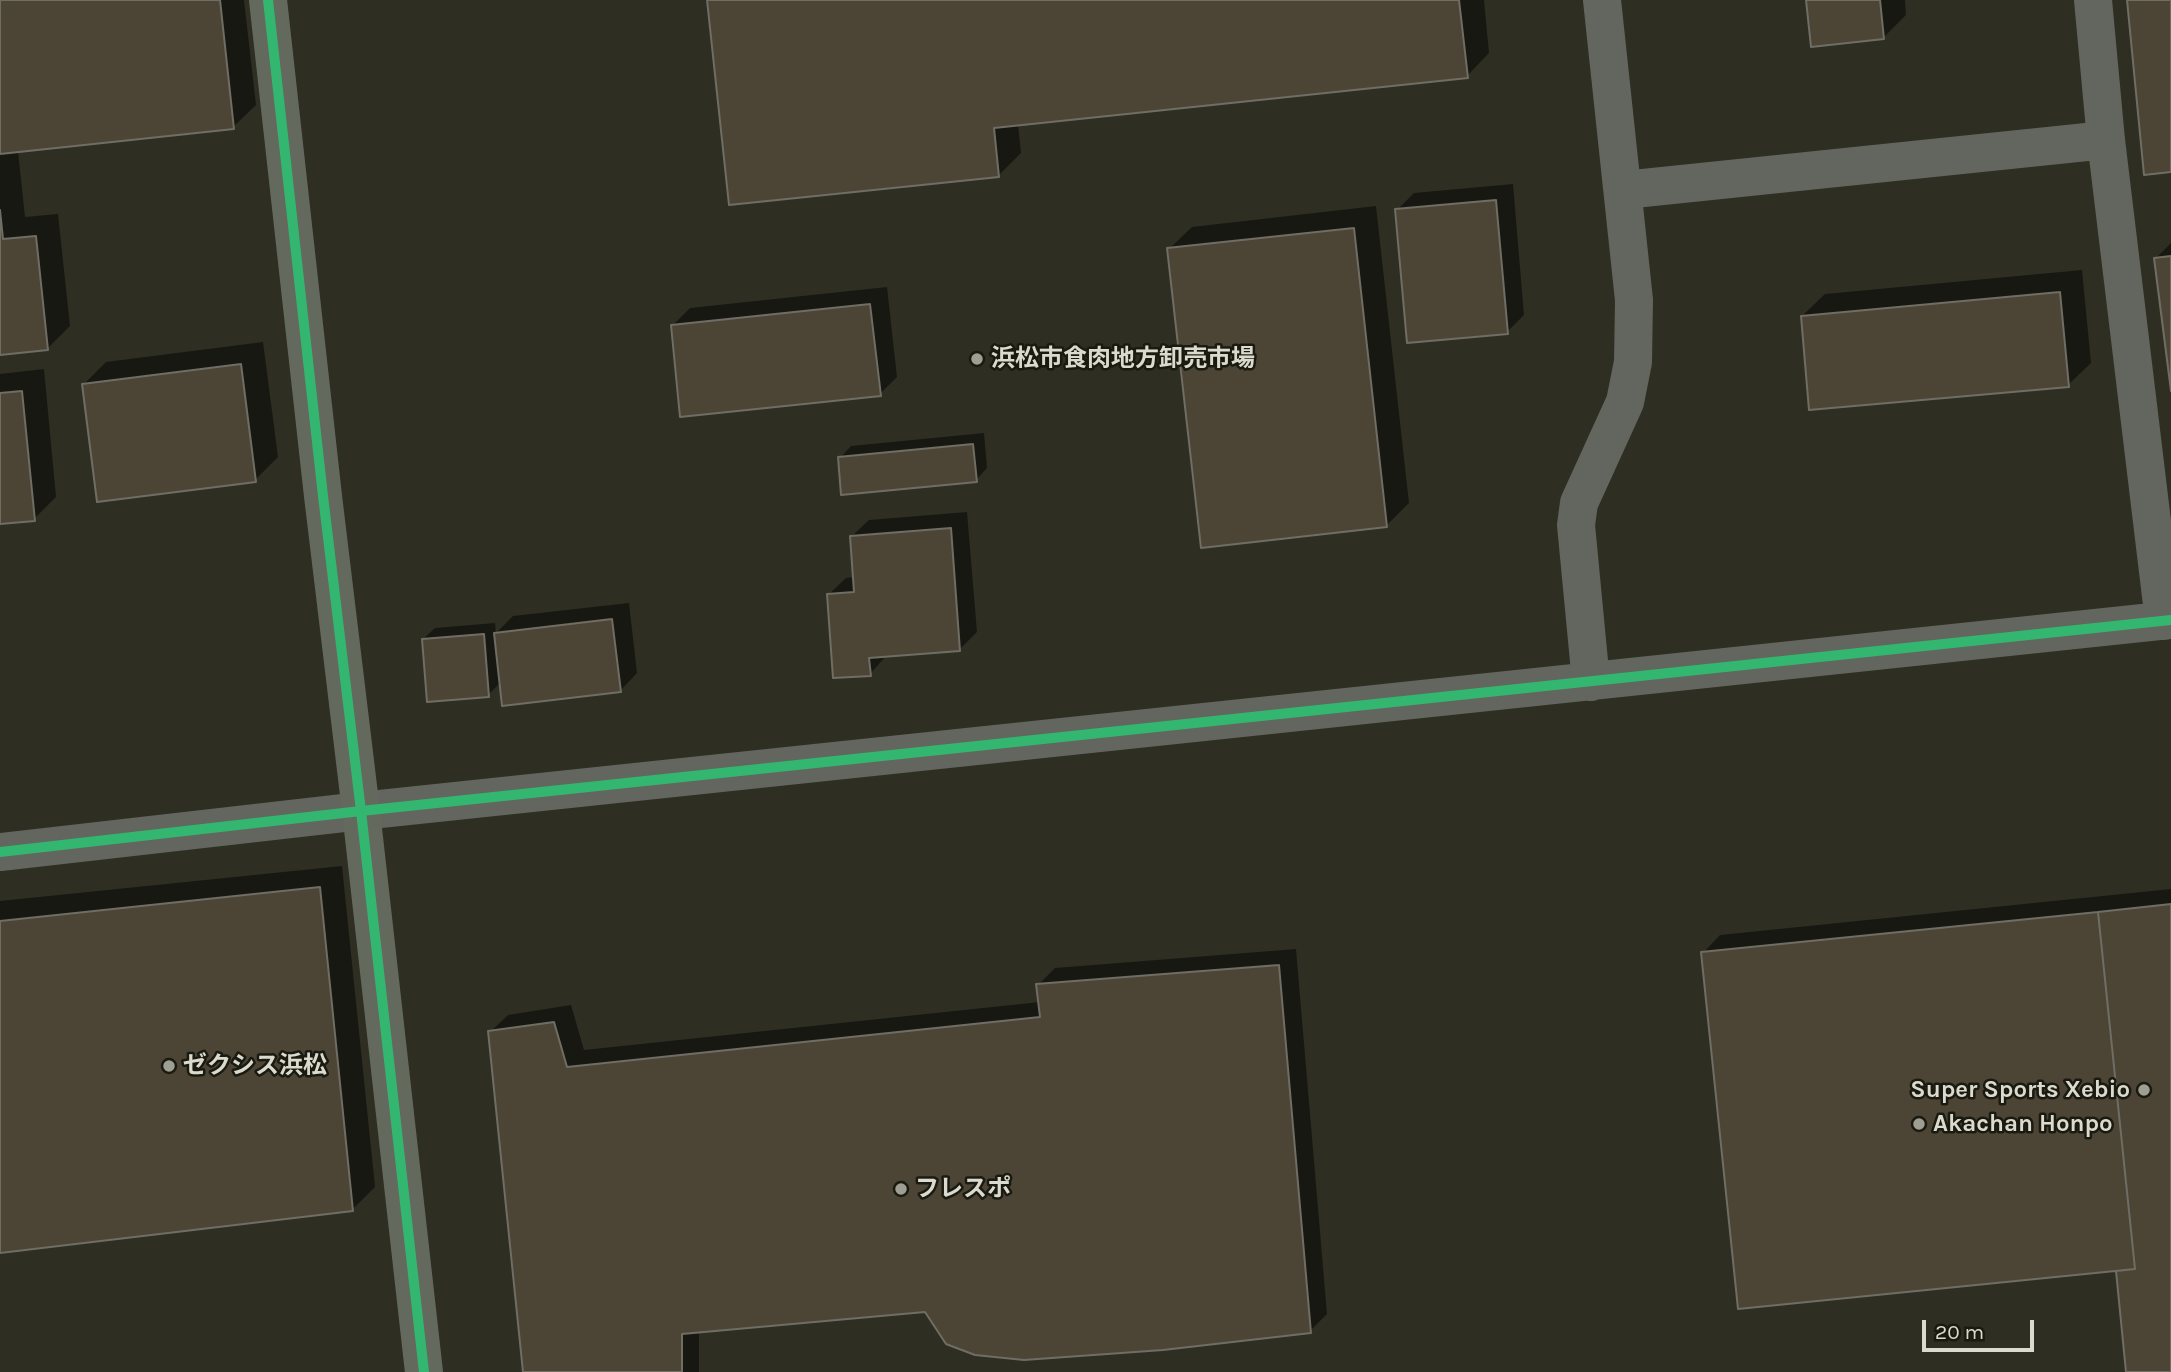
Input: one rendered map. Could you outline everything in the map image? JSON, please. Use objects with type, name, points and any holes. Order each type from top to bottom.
[{"type":"street","points":[[268,0],[424,1372]]},
{"type":"street","points":[[1591,682],[1576,524],[1579,503],[1625,402],[1633,362],[1634,300],[1602,0]]},
{"type":"street","points":[[0,852],[361,811],[2167,620],[2106,140],[2093,0]]},
{"type":"street","points":[[1624,190],[2106,140]]},
{"type":"building","points":[[0,0],[220,0],[234,129],[0,154]]},
{"type":"building","points":[[707,0],[1459,0],[1468,78],[994,128],[999,177],[729,205]]},
{"type":"building","points":[[1806,0],[1880,0],[1884,39],[1811,47]]},
{"type":"building","points":[[2127,0],[2171,0],[2171,172],[2144,175]]},
{"type":"building","points":[[1496,200],[1508,334],[1407,343],[1395,209]]},
{"type":"building","points":[[0,210],[3,239],[36,236],[48,350],[0,355]]},
{"type":"building","points":[[1354,228],[1387,527],[1201,548],[1167,248]]},
{"type":"building","points":[[2171,256],[2171,391],[2154,258]]},
{"type":"building","points":[[2060,292],[2069,387],[1809,410],[1801,316]]},
{"type":"building","points":[[870,304],[881,396],[680,417],[671,325]]},
{"type":"building","points":[[241,364],[256,482],[97,502],[82,384]]},
{"type":"building","points":[[22,391],[35,521],[0,524],[0,393]]},
{"type":"building","points":[[973,444],[977,482],[841,495],[838,457]]},
{"type":"building","points":[[951,528],[960,651],[869,658],[871,676],[833,678],[827,594],[854,592],[850,536]]},
{"type":"building","points":[[612,619],[621,692],[502,706],[494,633]]},
{"type":"building","points":[[484,634],[489,697],[427,702],[422,639]]},
{"type":"building","name":"ゼクシス浜松","points":[[320,887],[353,1211],[0,1253],[0,921]]},
{"type":"building","name":"Super Sports Xebio","points":[[2171,904],[2171,1372],[2126,1372],[2116,1271],[2135,1269],[2098,912]]},
{"type":"building","name":"Akachan Honpo","points":[[2098,912],[2135,1269],[1738,1309],[1701,952]]},
{"type":"building","name":"フレスポ","points":[[1279,965],[1311,1333],[1163,1350],[1024,1360],[975,1355],[946,1344],[925,1312],[682,1334],[682,1372],[523,1372],[488,1031],[554,1022],[567,1067],[1040,1017],[1036,984]]},
{"type":"cycle path","points":[[268,0],[424,1372]]},
{"type":"cycle path","points":[[0,852],[361,811],[2171,620]]},
{"type":"place","name":"浜松市食肉地方卸売市場","points":[[977,359]]},
{"type":"place","name":"ゼクシス浜松","points":[[169,1066]]},
{"type":"place","name":"Super Sports Xebio","points":[[2144,1090]]},
{"type":"place","name":"Akachan Honpo","points":[[1919,1124]]},
{"type":"place","name":"フレスポ","points":[[901,1189]]}]
